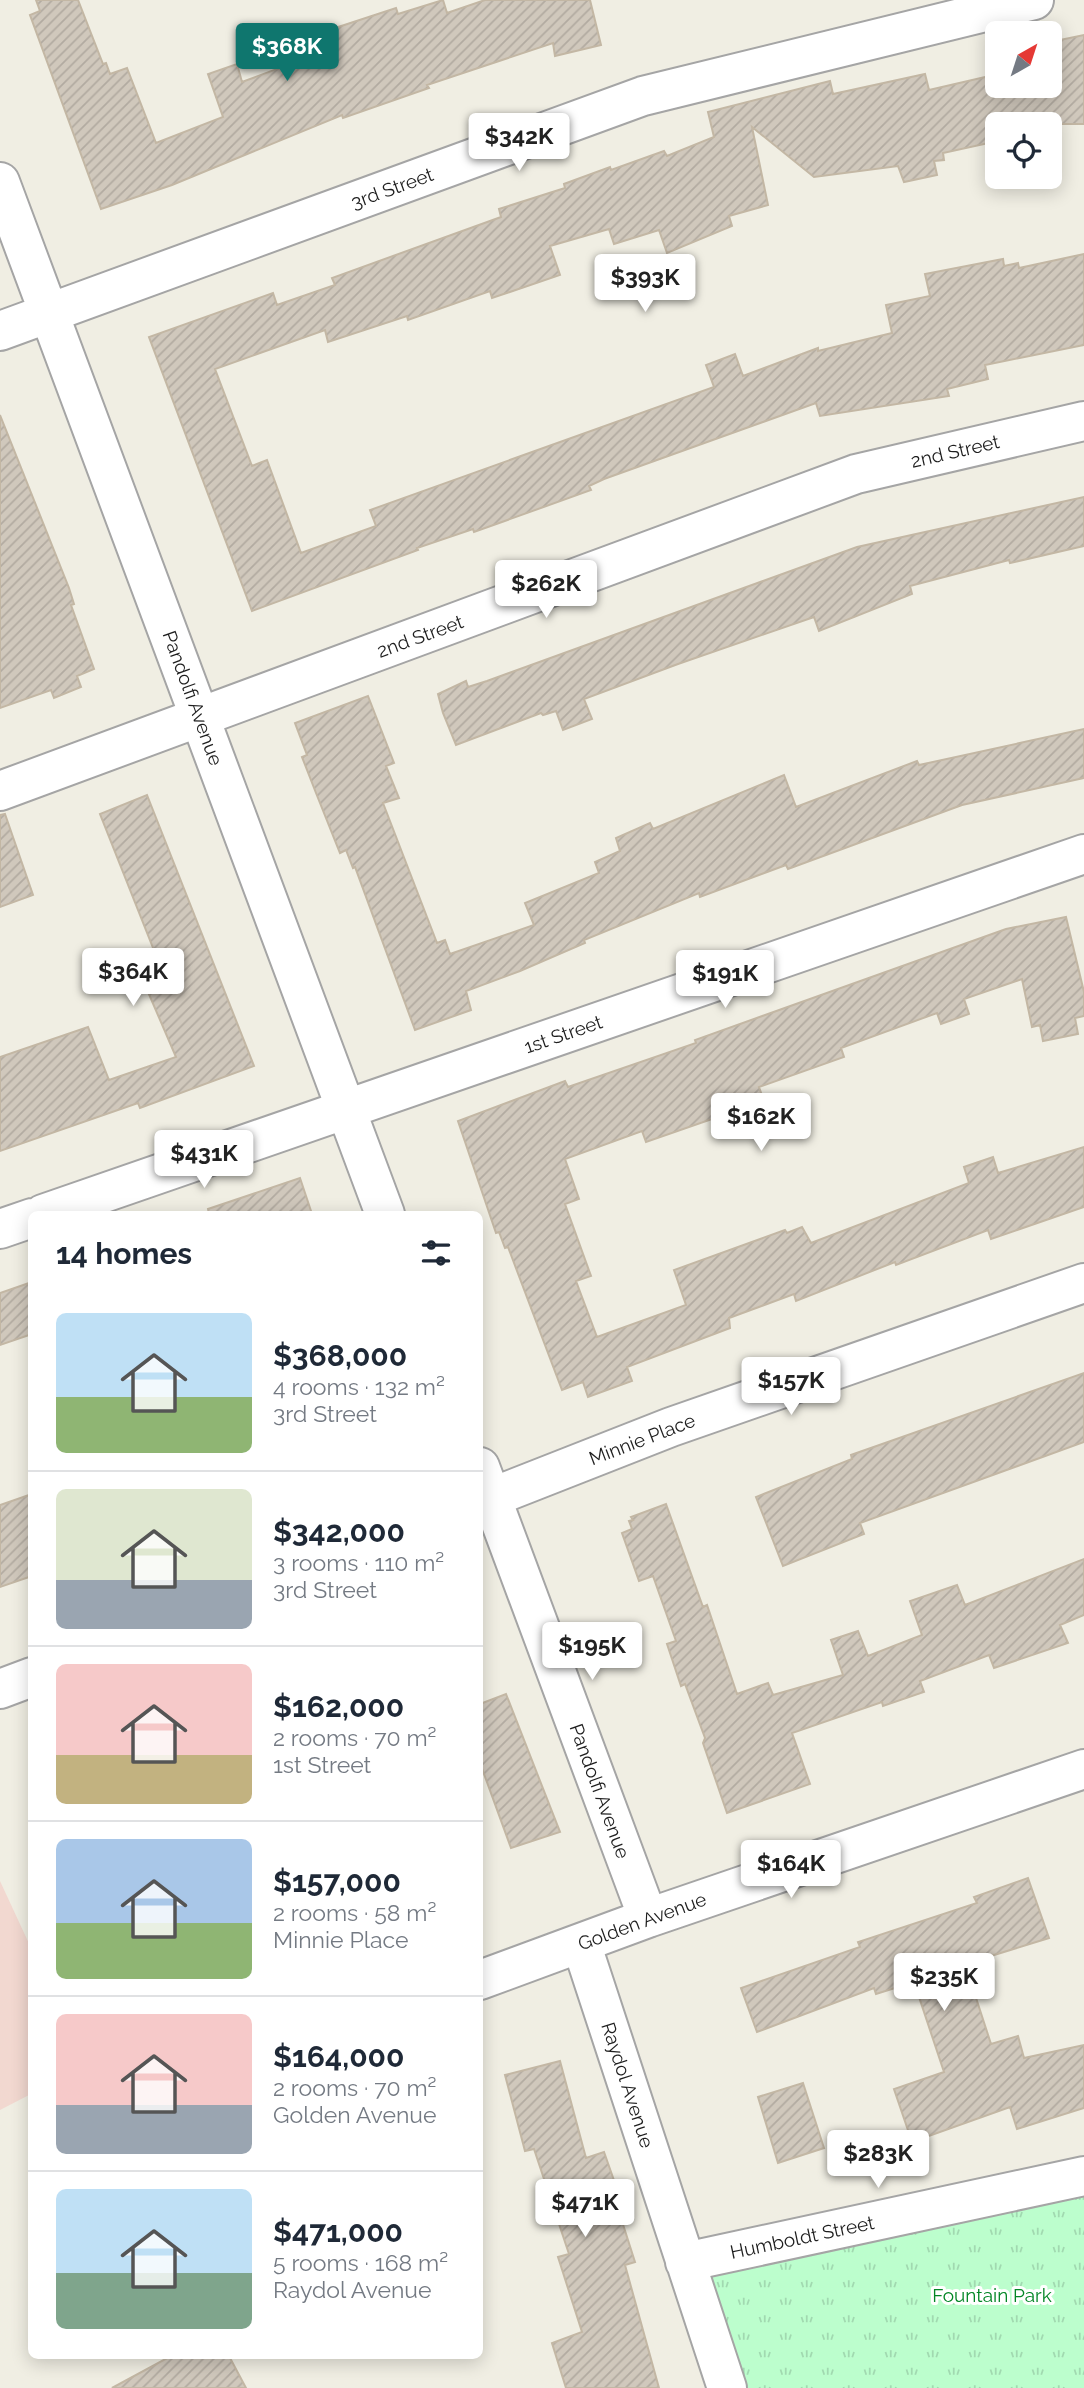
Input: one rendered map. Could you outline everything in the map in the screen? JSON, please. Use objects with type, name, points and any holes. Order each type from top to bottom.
[{"type":"street","name":"3rd Street","points":[[0,331],[643,96],[1034,0]]},
{"type":"street","name":"Pandolfi Avenue","points":[[0,182],[384,1211]]},
{"type":"street","name":"2nd Street","points":[[0,791],[856,474],[1084,421]]},
{"type":"street","name":"1st Street","points":[[52,1211],[1084,854]]},
{"type":"street","points":[[0,1229],[28,1220]]},
{"type":"street","name":"Minnie Place","points":[[483,1489],[671,1427],[1084,1283]]},
{"type":"street","name":"Pandolfi Avenue","points":[[483,1489],[648,1918]]},
{"type":"street","points":[[0,1689],[28,1678]]},
{"type":"street","name":"Golden Avenue","points":[[483,1979],[648,1918],[1084,1769]]},
{"type":"street","name":"Raydol Avenue","points":[[581,1942],[727,2388]]},
{"type":"street","name":"Humboldt Street","points":[[685,2262],[1084,2176]]},
{"type":"shaded area","points":[[0,1881],[28,1941],[28,2096],[0,2110]]},
{"type":"green space","name":"Fountain Park","points":[[1084,2180],[1084,2388],[741,2388],[701,2268]]},
{"type":"building","points":[[36,0],[78,0],[103,64],[106,63],[110,74],[127,68],[156,143],[223,117],[208,74],[237,64],[242,82],[323,52],[317,34],[396,8],[398,14],[443,0],[447,13],[485,0],[590,0],[601,45],[555,56],[553,43],[427,85],[429,88],[343,118],[342,115],[172,185],[101,209],[30,15],[40,11]]},
{"type":"building","points":[[1084,35],[1084,124],[1062,124],[1062,112],[985,112],[985,144],[943,153],[944,160],[934,161],[937,175],[904,182],[898,166],[814,177],[752,127],[768,205],[729,216],[732,226],[667,253],[659,230],[614,244],[609,229],[550,246],[560,275],[492,298],[490,291],[408,320],[407,316],[328,342],[325,330],[215,369],[252,466],[267,460],[301,553],[376,526],[370,510],[714,387],[706,365],[735,354],[743,376],[818,348],[818,351],[892,333],[886,305],[930,296],[925,274],[1003,259],[1004,266],[1018,263],[1019,268],[1084,254],[1084,345],[985,365],[988,379],[947,389],[949,396],[820,416],[816,403],[604,479],[589,486],[591,490],[474,532],[473,529],[417,548],[418,550],[252,611],[149,337],[273,293],[277,305],[335,285],[332,278],[501,217],[499,209],[565,188],[564,184],[610,167],[611,170],[664,151],[667,156],[714,137],[708,112],[830,81],[833,94],[925,74],[929,90],[985,77],[985,98],[1062,98],[1062,40]]},
{"type":"building","points":[[0,415],[69,588],[74,604],[71,605],[94,669],[77,676],[81,687],[54,698],[51,690],[0,708]]},
{"type":"building","points":[[1084,497],[1084,546],[1010,563],[1009,560],[910,586],[912,594],[819,631],[814,617],[678,664],[584,699],[592,719],[563,730],[556,711],[543,715],[541,713],[456,745],[443,713],[438,694],[466,681],[468,687],[487,681],[857,547]]},
{"type":"building","points":[[368,696],[394,763],[386,766],[399,798],[383,803],[437,943],[445,940],[450,954],[534,925],[525,903],[599,873],[595,862],[620,851],[616,838],[650,823],[653,829],[784,775],[796,807],[917,761],[919,765],[1084,729],[1084,778],[962,805],[788,869],[786,865],[700,897],[699,893],[584,940],[585,943],[520,971],[466,991],[471,1010],[415,1030],[355,867],[353,868],[346,850],[340,853],[316,793],[302,757],[307,755],[295,723]]},
{"type":"building","points":[[147,795],[254,1066],[140,1108],[138,1103],[0,1151],[0,1057],[88,1027],[109,1080],[176,1057],[145,985],[150,983],[142,964],[157,958],[100,814]]},
{"type":"building","points":[[5,814],[33,895],[0,907],[0,815]]},
{"type":"building","points":[[1066,917],[1084,992],[1084,1016],[1075,1018],[1078,1034],[1043,1041],[1040,1025],[1032,1027],[1022,979],[964,999],[969,1014],[941,1024],[937,1013],[841,1048],[844,1057],[759,1087],[764,1101],[646,1142],[642,1131],[565,1159],[579,1199],[565,1204],[591,1276],[576,1281],[597,1337],[686,1305],[674,1270],[785,1230],[787,1233],[802,1227],[811,1243],[969,1183],[964,1167],[993,1157],[998,1173],[1084,1147],[1084,1207],[991,1239],[988,1230],[896,1265],[895,1262],[796,1301],[794,1294],[729,1318],[730,1328],[627,1367],[632,1381],[588,1397],[583,1382],[562,1390],[508,1247],[505,1248],[499,1232],[496,1233],[458,1121],[565,1081],[568,1087],[696,1043],[695,1040],[1006,929]]},
{"type":"building","points":[[300,1178],[311,1211],[208,1211]]},
{"type":"building","points":[[28,1283],[28,1335],[0,1345],[0,1293]]},
{"type":"building","points":[[1084,1373],[1084,1442],[860,1523],[864,1534],[783,1566],[756,1497],[852,1459],[851,1455]]},
{"type":"building","points":[[28,1495],[28,1577],[0,1587],[0,1505]]},
{"type":"building","points":[[666,1504],[703,1607],[707,1605],[737,1694],[768,1683],[773,1695],[843,1675],[831,1640],[858,1631],[868,1656],[922,1635],[910,1601],[957,1585],[965,1605],[1084,1559],[1084,1615],[1060,1625],[1068,1643],[994,1668],[989,1655],[920,1681],[924,1692],[883,1706],[882,1702],[792,1733],[810,1784],[727,1813],[703,1743],[705,1738],[685,1684],[681,1686],[667,1644],[676,1641],[653,1576],[639,1581],[622,1533],[632,1529],[629,1521],[633,1520],[631,1517]]},
{"type":"building","points":[[506,1694],[560,1832],[511,1848],[483,1771],[483,1703]]},
{"type":"building","points":[[1028,1878],[1049,1938],[965,1964],[991,2044],[1018,2036],[1024,2058],[1084,2045],[1084,2108],[1017,2129],[1010,2107],[912,2142],[894,2089],[944,2072],[914,1982],[876,1994],[874,1988],[757,2032],[741,1988],[860,1947],[858,1942],[977,1903],[974,1897]]},
{"type":"building","points":[[560,2061],[586,2158],[604,2152],[617,2189],[624,2213],[620,2215],[635,2262],[625,2265],[659,2388],[566,2388],[552,2343],[582,2332],[558,2257],[569,2254],[534,2149],[525,2151],[505,2075]]},
{"type":"building","points":[[803,2083],[824,2148],[778,2163],[758,2097]]},
{"type":"building","points":[[165,2359],[231,2359],[246,2388],[112,2388]]}]
